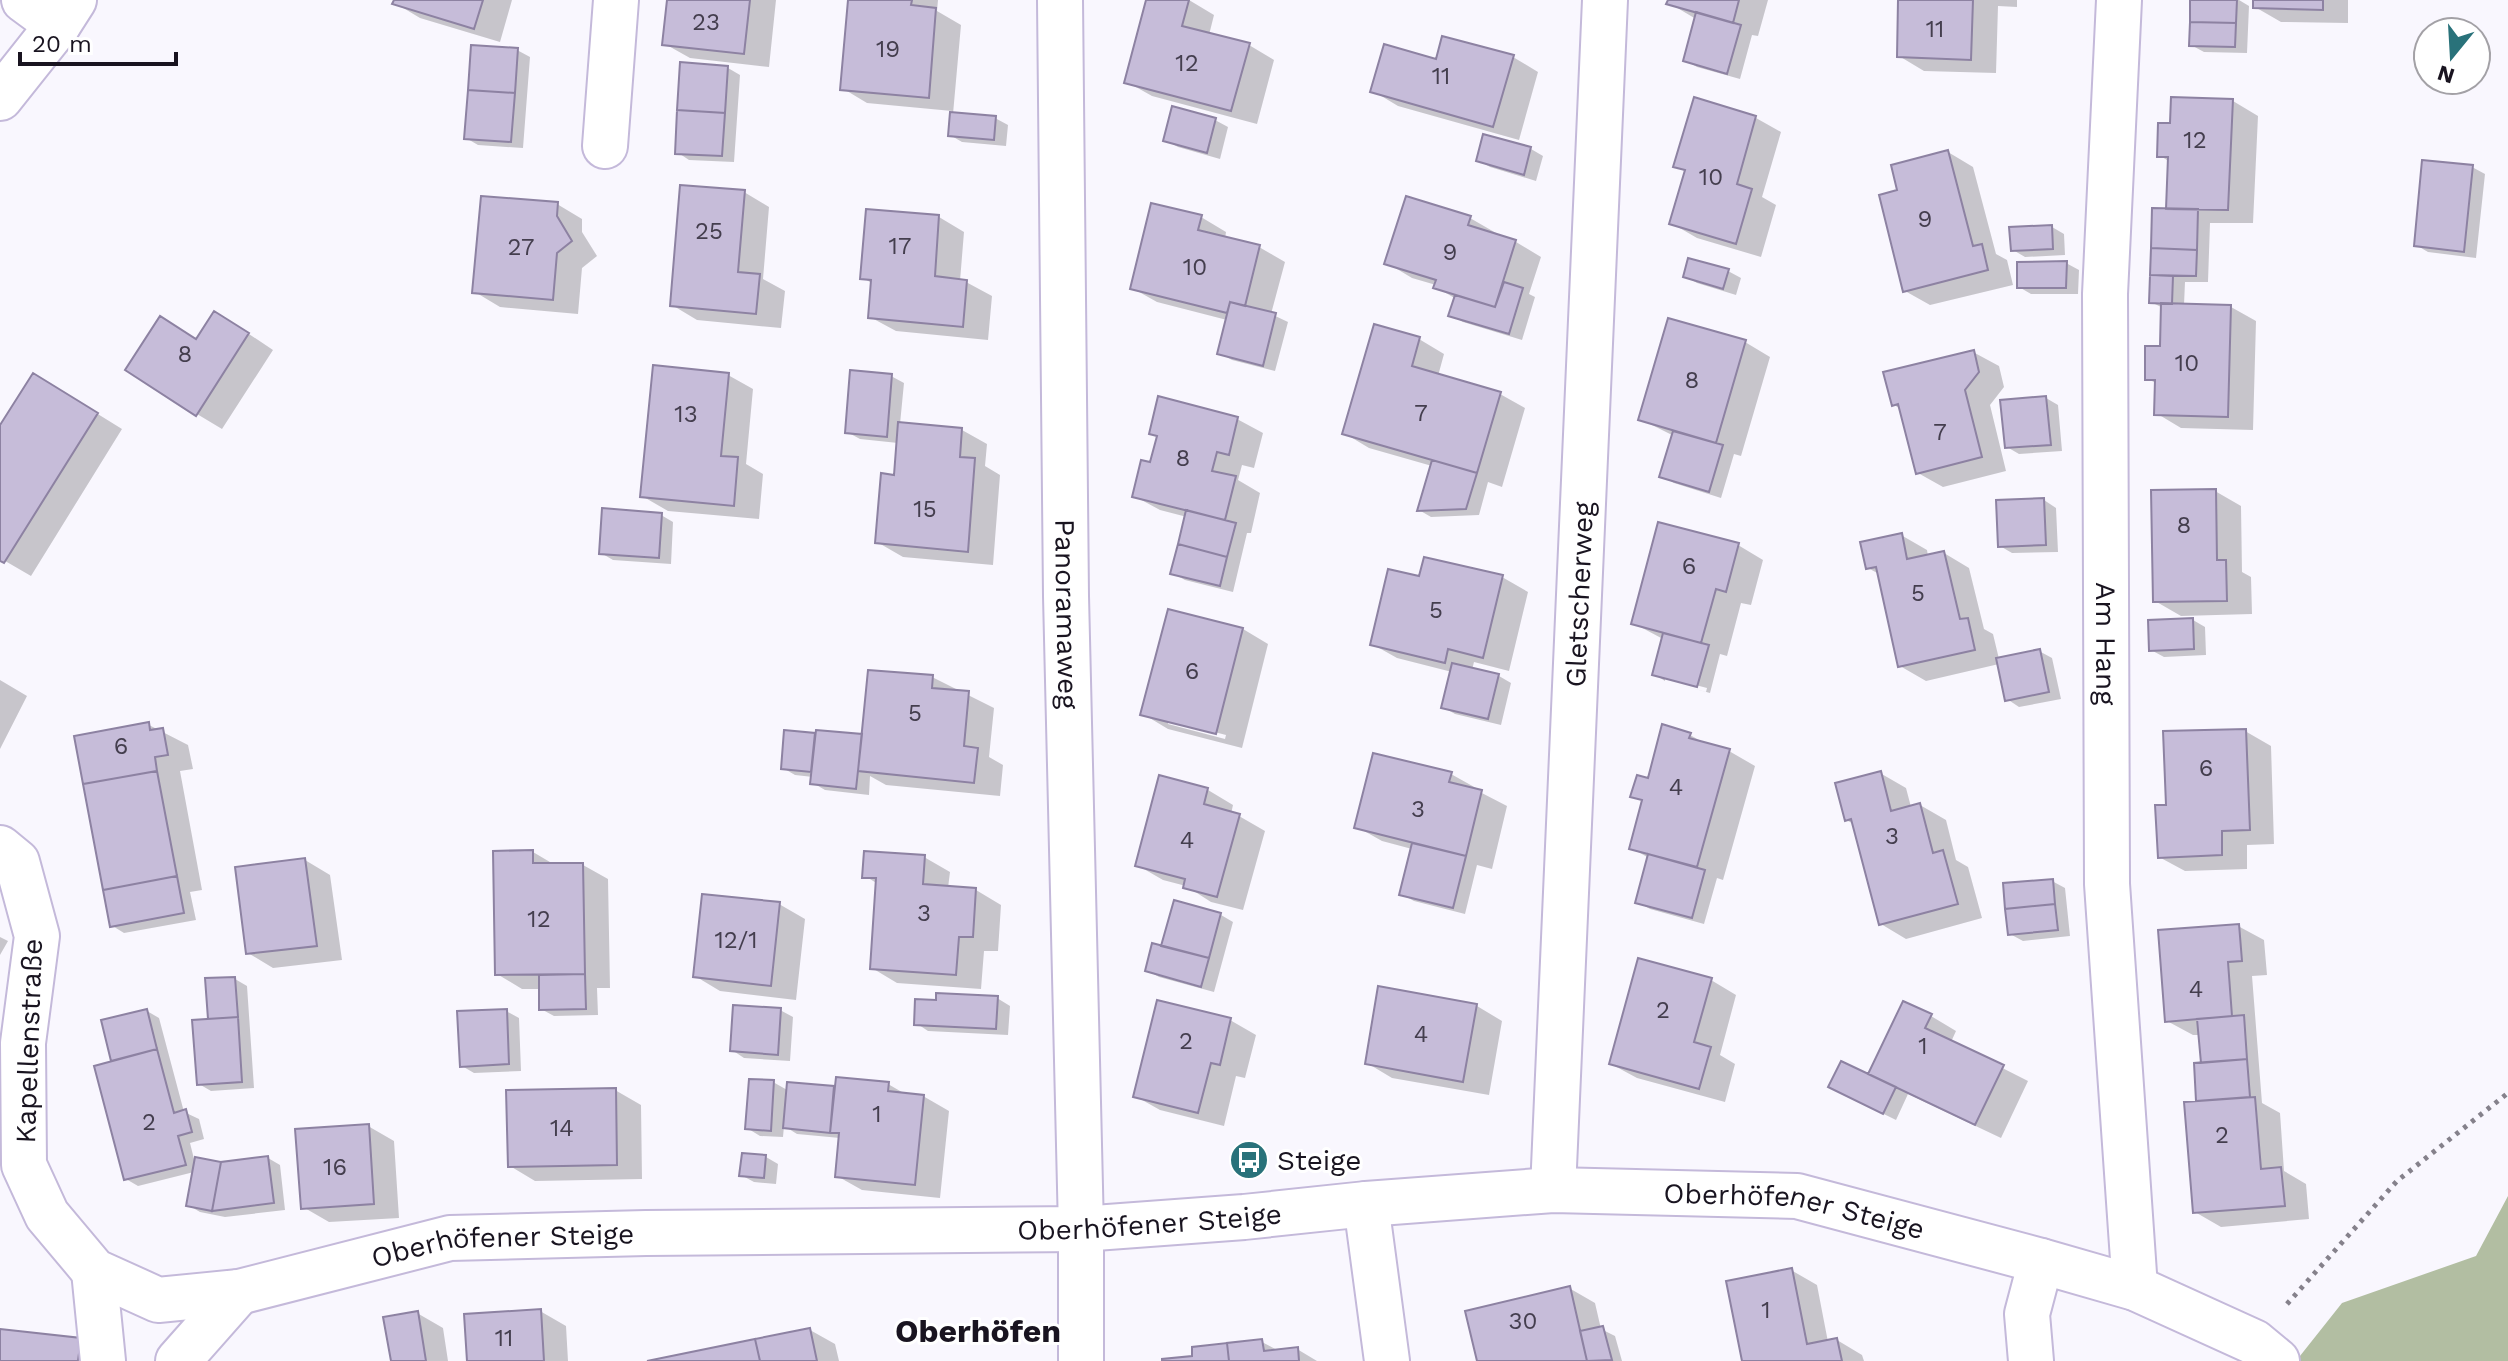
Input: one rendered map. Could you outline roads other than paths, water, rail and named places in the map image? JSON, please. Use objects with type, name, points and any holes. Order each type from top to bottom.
[{"type":"street","points":[[605,146],[616,0]]},
{"type":"street","name":"Panoramaweg","points":[[1060,0],[1066,596],[1081,1229],[1081,1361]]},
{"type":"street","name":"Gletscherweg","points":[[1553,1190],[1605,0]]},
{"type":"street","name":"Am Hang","points":[[2119,0],[2105,294],[2107,868],[2135,1288]]},
{"type":"street","points":[[0,98],[52,8]]},
{"type":"street","name":"Kapellenstraße","points":[[0,848],[17,862],[37,936],[23,1043],[24,1165],[47,1215],[94,1271]]},
{"type":"street","name":"Oberhöfener Steige","points":[[94,1271],[158,1300],[239,1292],[450,1238],[1081,1229],[1553,1190],[1797,1196],[2135,1288],[2265,1351]]},
{"type":"street","points":[[1366,1204],[1387,1361]]},
{"type":"street","points":[[2031,1361],[2027,1314],[2041,1261]]},
{"type":"street","points":[[94,1271],[103,1361]]},
{"type":"street","points":[[178,1361],[239,1292]]},
{"type":"place","name":"Steige","points":[[1249,1160]]},
{"type":"district","name":"Oberhöfen","points":[[978,1331]]}]
